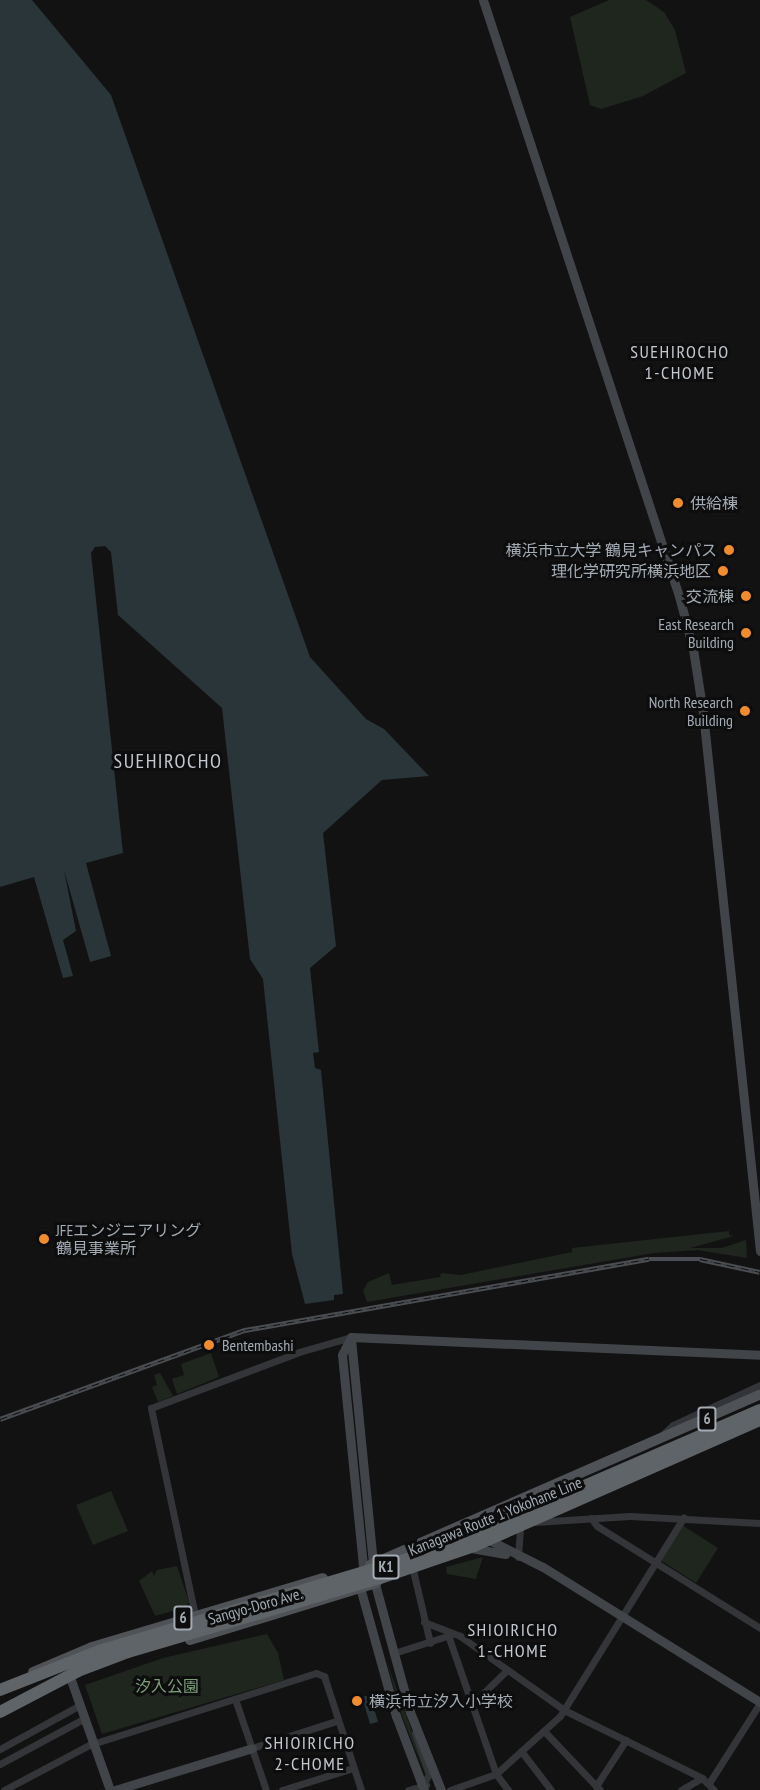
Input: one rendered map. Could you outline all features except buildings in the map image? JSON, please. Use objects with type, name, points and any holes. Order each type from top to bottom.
[{"type":"highway","name":"Kanagawa Route 1 Yokohane Line","points":[[1,1689],[99,1651],[434,1551],[760,1410]]},
{"type":"highway","name":"Kanagawa Route 1 Yokohane Line","points":[[0,1712],[78,1671],[128,1652],[380,1578],[474,1546],[760,1420]]},
{"type":"highway","points":[[0,1704],[62,1673],[116,1660]]},
{"type":"main road","name":"Sangyo-Doro Ave.","points":[[1,1689],[64,1656],[195,1614],[368,1565],[511,1506],[760,1395]]},
{"type":"main road","name":"Sangyo-Doro Ave.","points":[[0,1718],[71,1680],[116,1660],[361,1591],[472,1532],[511,1506]]},
{"type":"street","points":[[483,0],[679,596],[693,649],[704,713],[756,1158],[760,1251]]},
{"type":"street","points":[[351,1337],[368,1565],[429,1774],[423,1788]]},
{"type":"street","points":[[200,1637],[152,1408],[299,1352],[351,1337],[760,1355]]},
{"type":"street","points":[[653,1443],[673,1425],[760,1385]]},
{"type":"street","points":[[518,1557],[522,1501]]},
{"type":"street","points":[[521,1524],[591,1518],[684,1517],[760,1523]]},
{"type":"street","points":[[450,1790],[496,1774],[564,1710],[684,1517]]},
{"type":"street","points":[[591,1518],[592,1522],[760,1628]]},
{"type":"street","points":[[424,1622],[451,1635],[507,1670],[564,1710],[702,1778],[712,1787],[760,1703],[543,1567],[518,1557],[472,1532],[455,1529]]},
{"type":"street","points":[[439,1550],[463,1547],[518,1557]]},
{"type":"street","points":[[412,1564],[430,1643]]},
{"type":"street","points":[[368,1565],[361,1591],[396,1716],[423,1788]]},
{"type":"street","points":[[393,1653],[451,1635]]},
{"type":"street","points":[[451,1635],[470,1706],[496,1774],[508,1790]]},
{"type":"street","points":[[470,1706],[507,1670]]},
{"type":"street","points":[[4,1790],[95,1743],[316,1673],[324,1676],[336,1721],[361,1790]]},
{"type":"street","points":[[71,1680],[110,1790]]},
{"type":"street","points":[[236,1699],[266,1790]]},
{"type":"street","points":[[0,1749],[80,1705]]},
{"type":"street","points":[[408,1790],[439,1786],[410,1713]]},
{"type":"street","points":[[0,1764],[86,1718]]},
{"type":"street","points":[[115,1790],[336,1721]]},
{"type":"street","points":[[544,1731],[598,1788],[626,1740]]},
{"type":"street","points":[[521,1751],[551,1790]]},
{"type":"street","points":[[282,1790],[353,1768]]},
{"type":"street","points":[[681,1790],[702,1778]]},
{"type":"green space","points":[[609,0],[646,0],[664,12],[675,30],[686,73],[643,96],[601,109],[590,105],[570,17]]},
{"type":"green space","points":[[729,1231],[729,1235],[734,1236],[690,1248],[722,1248],[746,1240],[747,1258],[697,1250],[654,1253],[367,1302],[363,1291],[368,1282],[389,1273],[392,1285],[440,1277],[441,1273],[461,1275],[572,1252],[572,1248]]},
{"type":"green space","points":[[211,1353],[219,1377],[177,1394],[172,1379],[184,1375],[181,1364]]},
{"type":"green space","points":[[160,1373],[173,1396],[158,1402],[152,1387],[157,1385],[154,1375]]},
{"type":"green space","points":[[111,1491],[128,1531],[93,1545],[76,1505]]},
{"type":"green space","points":[[682,1525],[718,1548],[696,1583],[660,1560]]},
{"type":"green space","points":[[483,1557],[476,1579],[447,1574],[446,1567]]},
{"type":"green space","points":[[177,1566],[189,1602],[186,1607],[155,1616],[139,1581],[152,1571],[154,1576],[157,1570]]},
{"type":"green space","name":"汐入公園","points":[[267,1634],[278,1653],[284,1680],[102,1734],[85,1685],[163,1658]]},
{"type":"green space","points":[[387,1662],[427,1773],[425,1774],[400,1711]]},
{"type":"shaded area","points":[[0,0],[32,0],[111,95],[310,657],[366,719],[384,729],[429,776],[382,780],[323,833],[336,946],[310,968],[319,1052],[313,1053],[315,1068],[321,1070],[343,1294],[334,1295],[334,1300],[305,1304],[292,1254],[263,979],[250,959],[222,708],[118,615],[111,552],[105,546],[95,547],[91,553],[123,853],[86,863],[111,956],[90,962],[64,870],[76,931],[63,940],[73,976],[63,978],[34,877],[0,887]]},
{"type":"shaded area","points":[[370,1695],[378,1722],[370,1724],[362,1697]]},
{"type":"railway","points":[[0,1419],[245,1330],[649,1259],[700,1259],[760,1272]]},
{"type":"place","name":"供給棟","points":[[678,503]]},
{"type":"place","name":"横浜市立大学 鶴見キャンパス","points":[[729,550]]},
{"type":"place","name":"理化学研究所横浜地区","points":[[723,571]]},
{"type":"place","name":"交流棟","points":[[746,596]]},
{"type":"place","name":"East Research Building","points":[[746,633]]},
{"type":"place","name":"North Research Building","points":[[745,711]]},
{"type":"place","name":"JFEエンジニアリング 鶴見事業所","points":[[44,1239]]},
{"type":"place","name":"Bentembashi","points":[[209,1345]]},
{"type":"place","name":"横浜市立汐入小学校","points":[[357,1701]]},
{"type":"district","name":"SUEHIROCHO 1-CHOME","points":[[680,364]]},
{"type":"district","name":"SUEHIROCHO","points":[[168,761]]},
{"type":"district","name":"SHIOIRICHO 1-CHOME","points":[[513,1641]]},
{"type":"district","name":"SHIOIRICHO 2-CHOME","points":[[310,1754]]}]
